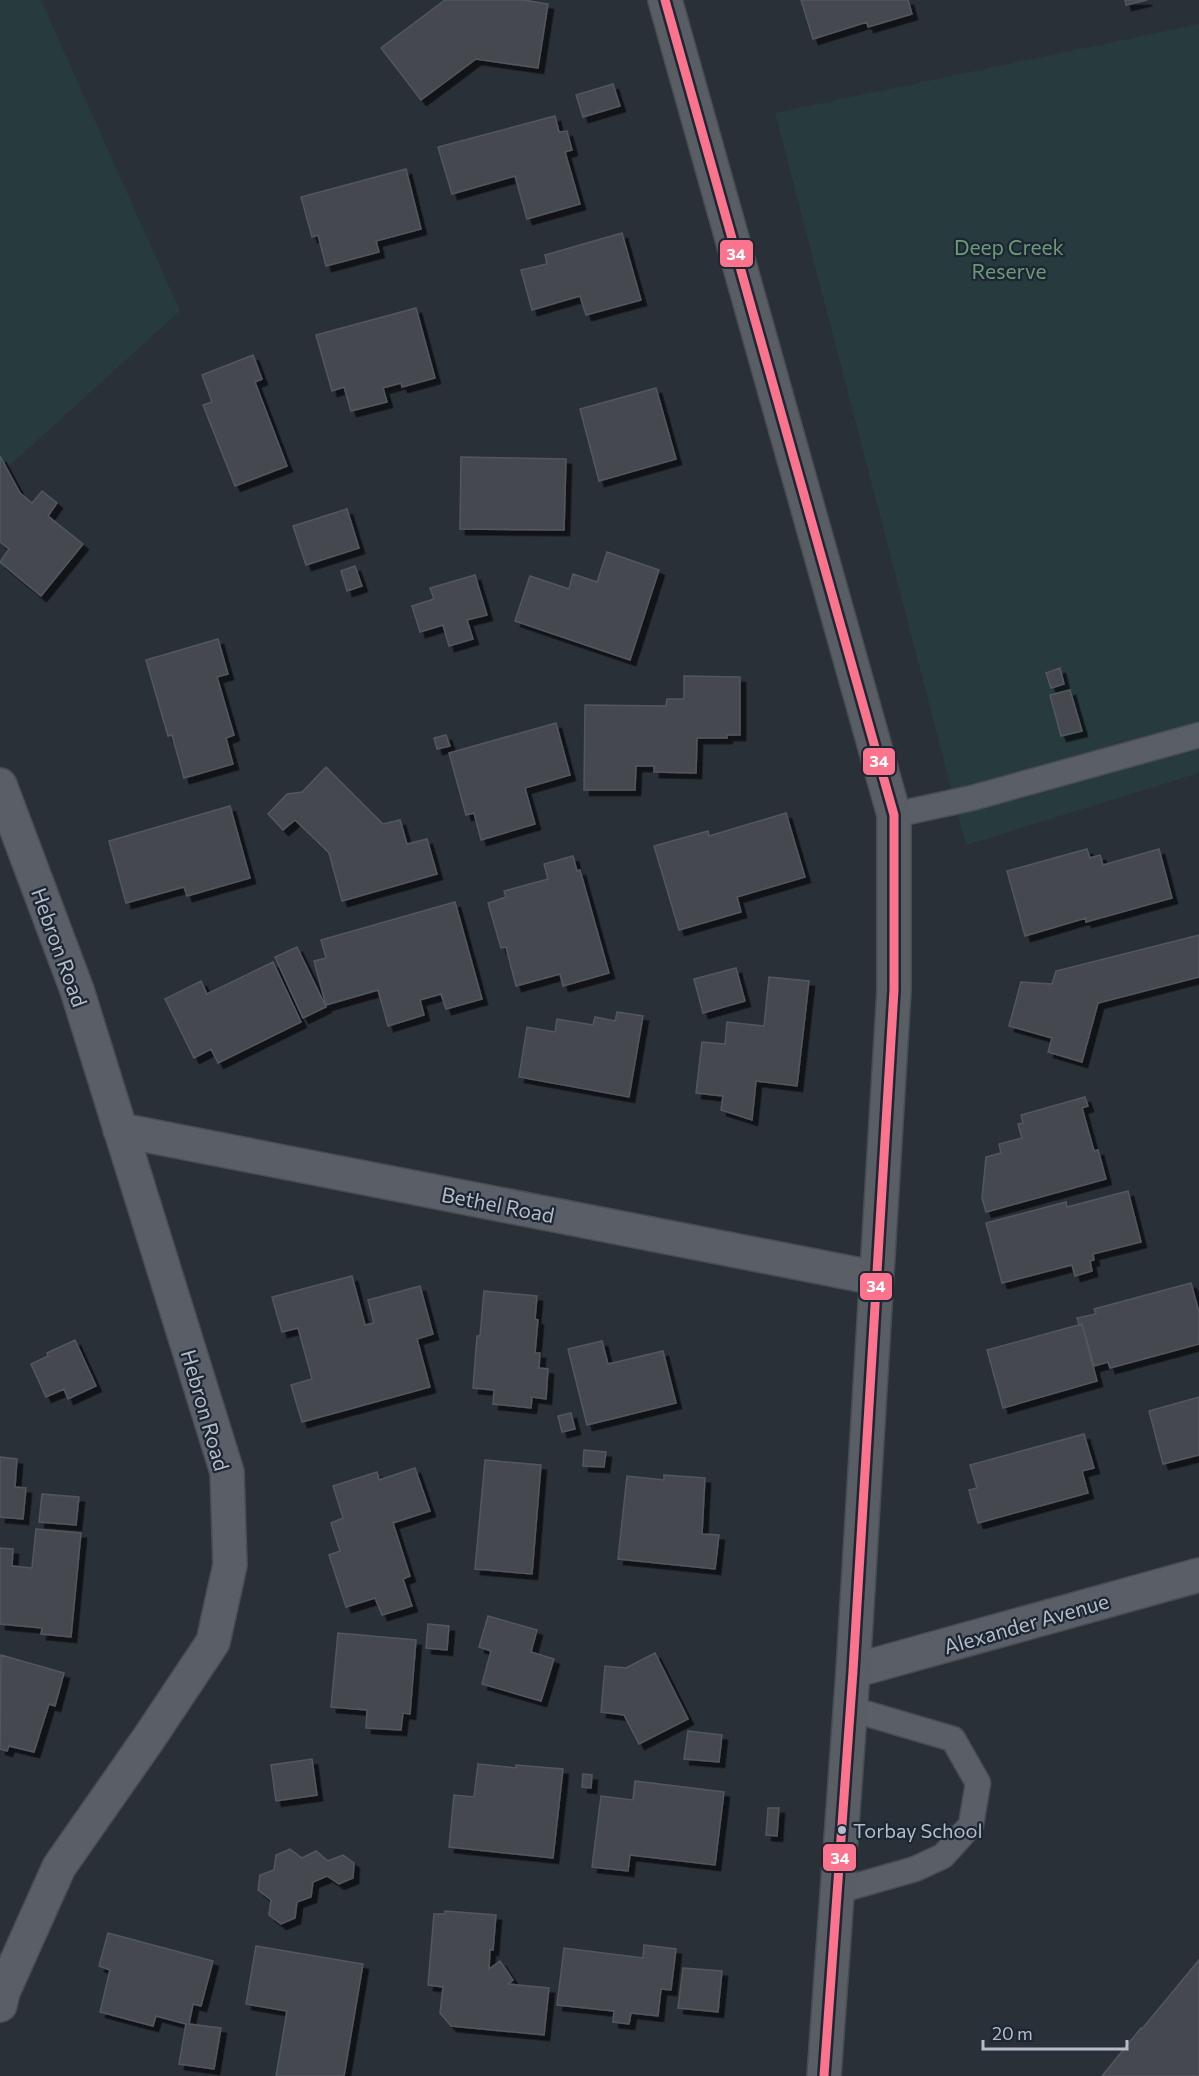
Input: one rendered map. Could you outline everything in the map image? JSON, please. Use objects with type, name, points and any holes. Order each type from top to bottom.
[{"type":"main road","points":[[665,0],[894,815],[894,990],[851,1709],[824,2076]]},
{"type":"street","name":"Hebron Road","points":[[0,785],[77,990],[227,1472],[231,1565],[213,1642],[59,1867],[3,1992],[0,2004]]},
{"type":"street","name":"Bethel Road","points":[[120,1130],[876,1278]]},
{"type":"street","name":"Alexander Avenue","points":[[853,1671],[1199,1575]]},
{"type":"lane","points":[[894,815],[972,798],[1199,735]]},
{"type":"lane","points":[[838,1891],[915,1869],[943,1856],[971,1825],[978,1783],[953,1739],[851,1709]]},
{"type":"green space","points":[[0,0],[41,0],[180,311],[0,474]]},
{"type":"green space","name":"Deep Creek Reserve","points":[[1199,24],[1199,773],[966,845],[775,113]]},
{"type":"building","points":[[445,0],[524,0],[548,4],[538,68],[476,59],[421,100],[381,48]]},
{"type":"building","points":[[801,0],[908,0],[912,14],[868,27],[867,22],[813,39]]},
{"type":"building","points":[[1125,0],[1147,0],[1126,5]]},
{"type":"building","points":[[613,84],[620,106],[583,117],[576,95]]},
{"type":"building","points":[[555,116],[559,132],[567,131],[572,150],[565,152],[580,204],[527,219],[515,176],[452,194],[438,147]]},
{"type":"building","points":[[406,169],[421,229],[376,241],[379,252],[326,266],[318,235],[312,237],[301,197]]},
{"type":"building","points":[[622,233],[641,300],[586,315],[580,296],[532,310],[521,270],[547,264],[545,255]]},
{"type":"building","points":[[416,308],[435,378],[402,387],[401,383],[383,388],[387,402],[351,411],[344,387],[332,391],[316,335]]},
{"type":"building","points":[[253,355],[262,379],[255,382],[287,466],[235,486],[203,405],[212,402],[202,375]]},
{"type":"building","points":[[656,388],[676,459],[599,481],[580,409]]},
{"type":"building","points":[[0,456],[20,493],[32,503],[42,491],[57,503],[48,516],[83,544],[41,596],[0,562],[9,549],[0,542]]},
{"type":"building","points":[[461,457],[566,459],[564,530],[460,529]]},
{"type":"building","points":[[347,509],[359,548],[306,565],[293,526]]},
{"type":"building","points":[[607,552],[659,570],[630,660],[515,621],[530,576],[569,589],[573,574],[597,582]]},
{"type":"building","points":[[355,566],[362,586],[347,591],[341,571]]},
{"type":"building","points":[[475,575],[487,615],[467,620],[473,639],[449,646],[443,625],[420,632],[412,606],[434,599],[430,588]]},
{"type":"building","points":[[218,639],[228,674],[217,677],[234,735],[226,738],[233,764],[184,778],[172,735],[168,736],[146,660]]},
{"type":"building","points":[[1060,668],[1064,684],[1051,688],[1046,673]]},
{"type":"building","points":[[684,676],[740,677],[740,735],[727,735],[727,738],[697,738],[696,773],[654,772],[654,766],[636,766],[635,790],[584,790],[585,705],[666,706],[667,699],[684,699]]},
{"type":"building","points":[[1070,690],[1082,731],[1061,736],[1050,695]]},
{"type":"building","points":[[556,723],[570,775],[525,788],[535,824],[481,840],[474,813],[466,815],[449,753]]},
{"type":"building","points":[[446,735],[450,746],[437,749],[434,738]]},
{"type":"building","points":[[326,767],[383,824],[400,820],[407,844],[427,839],[437,874],[342,901],[329,853],[295,820],[283,830],[268,814],[287,794],[302,792]]},
{"type":"building","points":[[230,806],[250,878],[187,896],[184,887],[126,903],[109,841]]},
{"type":"building","points":[[786,813],[805,877],[737,897],[741,912],[679,930],[654,846],[708,831],[709,836]]},
{"type":"building","points":[[1087,849],[1090,858],[1100,855],[1103,865],[1159,849],[1172,898],[1086,922],[1086,918],[1025,936],[1007,871]]},
{"type":"building","points":[[573,856],[577,871],[580,870],[609,973],[563,986],[560,974],[516,986],[506,947],[501,948],[488,903],[506,897],[504,891],[548,879],[544,864]]},
{"type":"building","points":[[455,902],[482,999],[446,1009],[441,994],[420,1000],[424,1015],[388,1026],[378,990],[326,1005],[314,961],[326,958],[321,940]]},
{"type":"building","points":[[1199,935],[1199,977],[1098,1003],[1082,1062],[1048,1052],[1052,1038],[1009,1026],[1021,982],[1052,984],[1056,971]]},
{"type":"building","points":[[297,947],[326,1007],[303,1018],[275,957]]},
{"type":"building","points":[[273,962],[301,1022],[218,1063],[211,1049],[194,1058],[165,999],[201,981],[207,994]]},
{"type":"building","points":[[736,968],[745,1001],[703,1013],[694,979]]},
{"type":"building","points":[[769,977],[809,981],[797,1086],[756,1081],[752,1120],[721,1110],[723,1096],[696,1093],[702,1042],[725,1044],[727,1022],[764,1026]]},
{"type":"building","points":[[617,1012],[643,1016],[629,1097],[519,1077],[527,1027],[555,1032],[557,1019],[593,1025],[595,1017],[615,1021]]},
{"type":"building","points":[[1085,1097],[1088,1106],[1082,1108],[1094,1151],[1098,1150],[1106,1179],[986,1212],[982,1198],[986,1157],[1001,1153],[999,1144],[1022,1138],[1018,1124],[1023,1123],[1021,1115]]},
{"type":"building","points":[[1128,1191],[1141,1242],[1093,1254],[1094,1260],[1090,1261],[1092,1271],[1075,1276],[1072,1265],[1002,1283],[986,1223],[1066,1202],[1067,1207]]},
{"type":"building","points":[[352,1276],[365,1325],[374,1323],[368,1300],[420,1286],[433,1334],[417,1339],[430,1387],[302,1422],[291,1385],[312,1379],[298,1328],[282,1332],[272,1297]]},
{"type":"building","points":[[1191,1283],[1199,1312],[1199,1344],[1110,1368],[1108,1362],[1094,1366],[1082,1324],[1079,1325],[1077,1318],[1096,1314],[1094,1309]]},
{"type":"building","points":[[484,1291],[537,1296],[535,1319],[538,1320],[535,1353],[540,1353],[539,1368],[548,1369],[546,1399],[532,1397],[531,1408],[493,1404],[494,1390],[473,1388],[477,1336],[480,1336]]},
{"type":"building","points":[[1082,1324],[1097,1381],[1003,1408],[987,1350]]},
{"type":"building","points":[[75,1340],[96,1386],[68,1399],[64,1389],[46,1397],[31,1364],[48,1356],[47,1353]]},
{"type":"building","points":[[602,1341],[608,1364],[663,1351],[676,1403],[587,1425],[568,1349]]},
{"type":"building","points":[[1199,1397],[1199,1455],[1163,1464],[1149,1411]]},
{"type":"building","points":[[571,1413],[575,1429],[562,1432],[558,1416]]},
{"type":"building","points":[[1084,1434],[1094,1468],[1082,1471],[1088,1493],[978,1523],[969,1490],[977,1488],[970,1465]]},
{"type":"building","points":[[584,1450],[606,1452],[604,1467],[583,1466]]},
{"type":"building","points":[[0,1457],[17,1459],[15,1487],[26,1488],[23,1519],[0,1517]]},
{"type":"building","points":[[485,1460],[541,1465],[532,1574],[475,1569]]},
{"type":"building","points":[[415,1468],[430,1511],[393,1523],[410,1576],[403,1579],[412,1606],[382,1615],[375,1598],[346,1607],[329,1555],[340,1551],[331,1523],[343,1518],[333,1486],[377,1472],[379,1480]]},
{"type":"building","points":[[664,1475],[705,1478],[702,1534],[719,1535],[715,1569],[618,1559],[627,1476],[664,1480]]},
{"type":"building","points":[[42,1494],[79,1497],[76,1525],[39,1522]]},
{"type":"building","points":[[36,1529],[81,1533],[71,1637],[41,1634],[42,1628],[0,1624],[0,1548],[13,1549],[12,1566],[32,1568]]},
{"type":"building","points":[[488,1616],[537,1630],[531,1652],[554,1659],[541,1701],[482,1684],[491,1651],[479,1647]]},
{"type":"building","points":[[428,1624],[449,1626],[447,1650],[426,1648]]},
{"type":"building","points":[[338,1633],[416,1640],[410,1714],[403,1713],[401,1730],[366,1728],[367,1710],[331,1707]]},
{"type":"building","points":[[655,1653],[688,1719],[639,1744],[624,1715],[601,1712],[605,1666],[626,1668]]},
{"type":"building","points":[[1,1655],[64,1673],[55,1706],[49,1704],[34,1752],[9,1746],[7,1751],[0,1749]]},
{"type":"building","points":[[688,1731],[722,1735],[719,1762],[684,1759]]},
{"type":"building","points":[[312,1759],[317,1795],[276,1801],[271,1765]]},
{"type":"building","points":[[478,1764],[563,1769],[553,1858],[449,1847],[454,1795],[474,1797]]},
{"type":"building","points":[[583,1774],[592,1775],[591,1788],[582,1787]]},
{"type":"building","points":[[635,1781],[724,1792],[715,1865],[630,1855],[628,1871],[592,1867],[601,1796],[633,1800]]},
{"type":"building","points":[[768,1808],[779,1808],[777,1836],[766,1835]]},
{"type":"building","points":[[290,1849],[302,1858],[316,1851],[328,1861],[343,1855],[354,1863],[353,1878],[339,1884],[327,1876],[313,1882],[311,1897],[297,1902],[295,1918],[281,1924],[269,1915],[271,1900],[258,1890],[260,1875],[274,1870],[276,1855]]},
{"type":"building","points":[[445,1911],[496,1915],[489,1969],[500,1961],[513,1980],[508,1984],[549,1988],[544,2035],[451,2026],[440,2013],[443,1987],[428,1985],[434,1914],[445,1914]]},
{"type":"building","points":[[108,1933],[213,1961],[201,2006],[193,2004],[189,2024],[221,2028],[214,2069],[179,2064],[186,2024],[156,2016],[153,2026],[100,2012],[110,1970],[99,1966]]},
{"type":"building","points":[[644,1945],[676,1949],[671,1990],[661,1989],[658,2016],[631,2013],[629,2024],[613,2022],[614,2011],[557,2005],[564,1948],[643,1958]]},
{"type":"building","points":[[256,1946],[363,1964],[344,2076],[276,2076],[287,2011],[246,2004]]},
{"type":"building","points":[[1199,1960],[1199,2076],[1102,2076],[1141,2028]]},
{"type":"building","points":[[683,1968],[722,1971],[718,2012],[678,2008]]},
{"type":"transit line","name":"34","points":[[665,0],[894,815],[894,990],[853,1671],[824,2076]]},
{"type":"place","name":"Torbay School","points":[[842,1830]]}]
